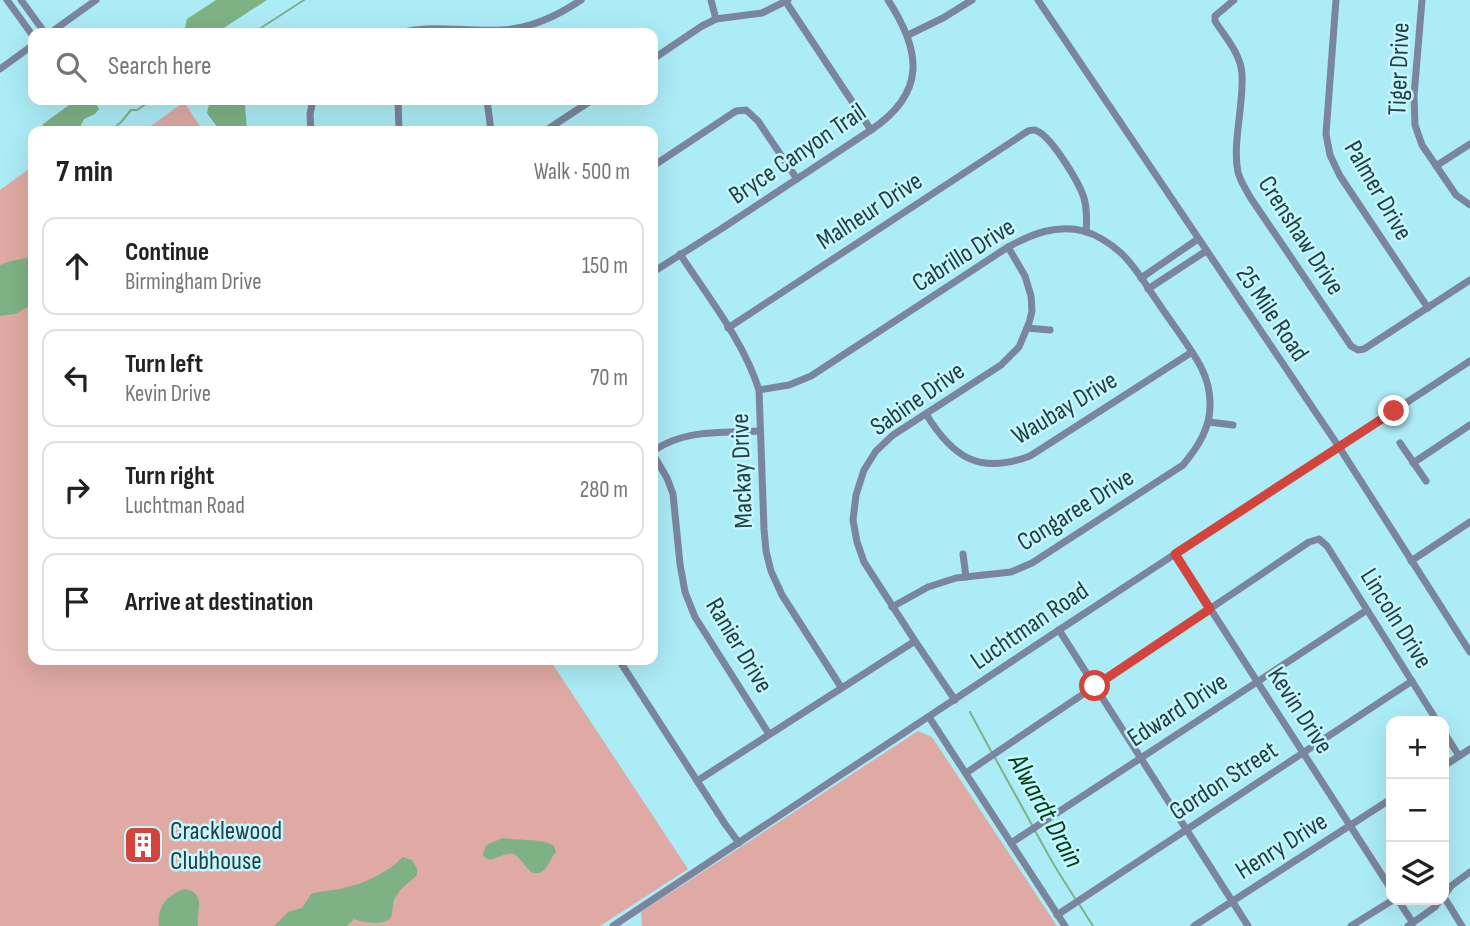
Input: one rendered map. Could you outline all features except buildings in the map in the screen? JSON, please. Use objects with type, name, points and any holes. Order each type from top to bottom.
[{"type":"street","points":[[7,0],[28,29]]},
{"type":"street","points":[[21,0],[44,28]]},
{"type":"street","points":[[55,28],[96,0]]},
{"type":"street","points":[[517,28],[541,22],[581,0]]},
{"type":"street","points":[[711,0],[716,19]]},
{"type":"street","points":[[888,0],[908,35],[972,0]]},
{"type":"street","name":"25 Mile Road","points":[[1038,0],[1339,447],[1470,652]]},
{"type":"street","name":"Crenshaw Drive","points":[[1234,0],[1214,16],[1234,50],[1242,74],[1237,156],[1242,183],[1351,346],[1358,350],[1364,349],[1428,308]]},
{"type":"street","name":"Palmer Drive","points":[[1336,0],[1326,134],[1330,155],[1340,176],[1428,308]]},
{"type":"street","name":"Tiger Drive","points":[[1422,0],[1414,96],[1415,125],[1422,145],[1455,195],[1470,205]]},
{"type":"street","points":[[658,56],[716,19],[762,13],[787,1],[871,130]]},
{"type":"street","name":"Bryce Canyon Trail","points":[[658,269],[886,120],[898,108],[913,72],[908,35]]},
{"type":"street","points":[[0,69],[28,49]]},
{"type":"street","points":[[311,126],[312,105]]},
{"type":"street","points":[[398,105],[399,126]]},
{"type":"street","points":[[487,105],[490,126]]},
{"type":"street","points":[[553,126],[584,105]]},
{"type":"street","points":[[658,163],[736,111],[746,110],[758,121],[797,179]]},
{"type":"street","name":"Malheur Drive","points":[[728,328],[1028,131],[1034,130],[1046,138],[1081,190],[1087,214],[1086,232]]},
{"type":"street","points":[[1436,166],[1470,144]]},
{"type":"street","name":"Cabrillo Drive","points":[[759,390],[789,385],[811,376],[1008,247],[1027,237],[1065,228],[1086,232],[1101,239],[1121,253],[1141,278],[1192,352],[1206,378],[1210,403],[1209,419]]},
{"type":"street","points":[[1141,278],[1198,239]]},
{"type":"street","name":"Sabine Drive","points":[[956,700],[864,562],[856,542],[853,520],[856,495],[864,470],[876,451],[893,435],[1002,365],[1019,347],[1031,311],[1031,296],[1025,276],[1008,247]]},
{"type":"street","points":[[1148,289],[1206,251]]},
{"type":"street","name":"Mackay Drive","points":[[680,254],[747,358],[759,390],[764,529],[771,571],[782,595],[841,687]]},
{"type":"street","points":[[1428,308],[1470,280]]},
{"type":"street","points":[[1027,328],[1050,330]]},
{"type":"street","name":"Waubay Drive","points":[[926,414],[954,451],[971,460],[991,464],[1011,463],[1030,456],[1192,352]]},
{"type":"street","name":"Luchtman Road","points":[[612,926],[1470,361]]},
{"type":"street","points":[[1209,419],[1233,425]]},
{"type":"street","name":"Congaree Drive","points":[[892,607],[928,587],[957,578],[1011,572],[1032,563],[1183,465],[1194,452],[1209,419]]},
{"type":"street","points":[[1413,463],[1470,425]]},
{"type":"street","points":[[658,450],[673,439],[687,435],[759,431]]},
{"type":"street","points":[[1400,443],[1426,481]]},
{"type":"street","name":"Ranier Drive","points":[[658,462],[673,495],[685,592],[695,617],[769,734]]},
{"type":"street","points":[[1411,561],[1470,522]]},
{"type":"street","name":"Lincoln Drive","points":[[1210,609],[1309,542],[1319,539],[1434,716]]},
{"type":"street","points":[[963,554],[966,578]]},
{"type":"street","name":"Kevin Drive","points":[[1175,554],[1386,881]]},
{"type":"street","points":[[966,773],[1210,609]]},
{"type":"street","name":"Edward Drive","points":[[1011,843],[1367,610]]},
{"type":"street","points":[[1059,630],[1248,926]]},
{"type":"street","points":[[697,781],[915,641]]},
{"type":"street","points":[[622,665],[739,843]]},
{"type":"street","name":"Gordon Street","points":[[1058,915],[1412,681]]},
{"type":"street","points":[[929,717],[1065,926]]},
{"type":"street","points":[[1449,740],[1459,756]]},
{"type":"street","points":[[1449,763],[1470,749]]},
{"type":"street","name":"Henry Drive","points":[[1194,926],[1386,803]]},
{"type":"street","points":[[1449,889],[1470,872]]},
{"type":"street","points":[[1351,926],[1387,905]]},
{"type":"street","points":[[1399,905],[1411,924],[1437,905]]},
{"type":"street","points":[[1448,905],[1462,926]]},
{"type":"shaded area","points":[[216,0],[267,0],[224,28],[185,28],[187,19]]},
{"type":"shaded area","points":[[69,105],[97,105],[99,109],[84,119],[80,126],[43,124]]},
{"type":"shaded area","points":[[180,105],[186,105],[200,126],[151,126]]},
{"type":"shaded area","points":[[209,105],[245,105],[247,126],[216,126],[207,113]]},
{"type":"shaded area","points":[[28,170],[28,665],[553,665],[688,869],[600,926],[0,926],[0,190]]},
{"type":"shaded area","points":[[28,258],[28,307],[15,314],[0,316],[0,265]]},
{"type":"shaded area","points":[[918,731],[932,737],[1057,926],[642,926],[641,912]]},
{"type":"shaded area","points":[[503,838],[549,843],[554,846],[556,852],[540,873],[531,872],[515,854],[506,854],[490,860],[484,857],[486,845]]},
{"type":"shaded area","points":[[403,857],[412,860],[417,868],[417,875],[395,898],[389,920],[374,923],[354,919],[347,926],[274,926],[288,912],[302,908],[311,894],[368,880],[384,872]]},
{"type":"shaded area","points":[[185,889],[196,894],[198,899],[198,926],[159,926],[164,903]]},
{"type":"waterway","points":[[261,28],[304,0]]},
{"type":"waterway","points":[[116,126],[131,110],[144,105]]},
{"type":"waterway","name":"Alwardt Drain","points":[[970,712],[991,751]]},
{"type":"waterway","name":"Alwardt Drain","points":[[994,756],[1032,825]]},
{"type":"waterway","name":"Alwardt Drain","points":[[1034,829],[1076,900]]},
{"type":"waterway","name":"Alwardt Drain","points":[[1079,904],[1093,926]]},
{"type":"place","name":"Cracklewood Clubhouse","points":[[143,845]]},
{"type":"route","points":[[1095,686],[1210,609],[1175,554],[1394,411]]}]
